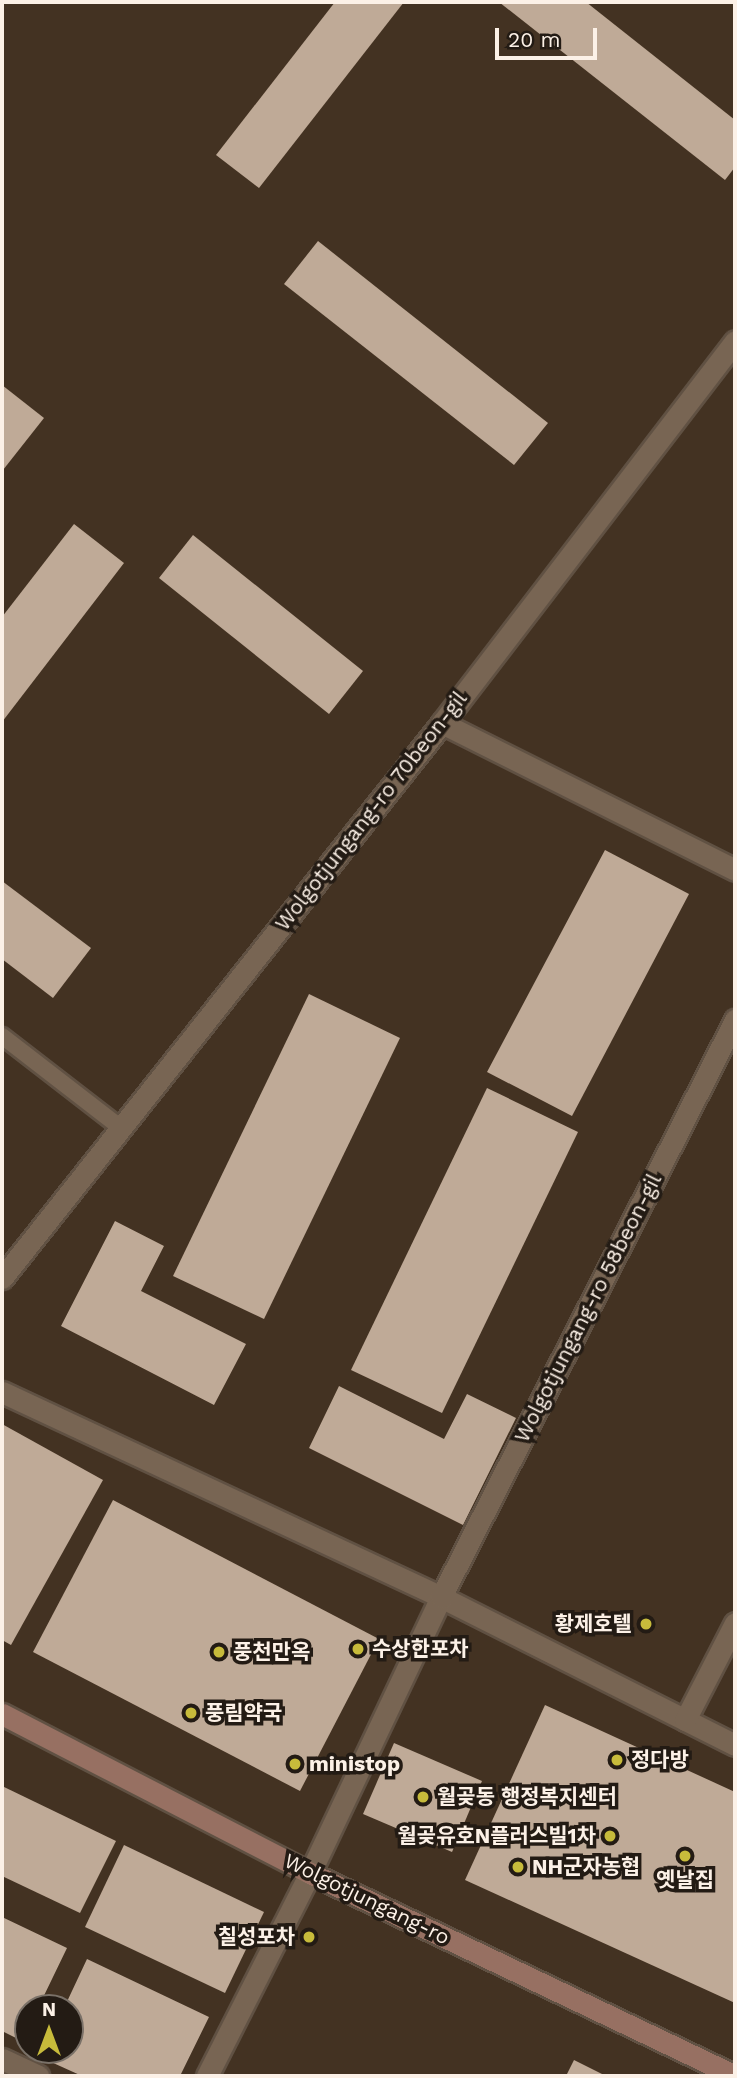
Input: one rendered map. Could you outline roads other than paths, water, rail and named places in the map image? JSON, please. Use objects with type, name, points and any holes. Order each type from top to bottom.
[{"type":"street","name":"Wolgotjungang-ro 70beon-gil","points":[[2,1278],[442,723],[735,341]]},
{"type":"street","points":[[442,723],[735,870]]},
{"type":"street","name":"Wolgotjungang-ro 58beon-gil","points":[[207,2076],[310,1872],[441,1597],[735,1020]]},
{"type":"street","points":[[2,1392],[441,1597],[735,1745]]},
{"type":"street","points":[[685,1720],[735,1623]]},
{"type":"street","name":"Wolgotjungang-ro","points":[[2,1714],[310,1872],[735,2076]]},
{"type":"street","points":[[2,2059],[37,2076]]},
{"type":"lane","points":[[2,1036],[121,1128]]},
{"type":"place","name":"황제호텔","points":[[646,1624]]},
{"type":"place","name":"수상한포차","points":[[358,1649]]},
{"type":"place","name":"풍천만옥","points":[[219,1652]]},
{"type":"place","name":"풍림약국","points":[[191,1713]]},
{"type":"place","name":"정다방","points":[[617,1760]]},
{"type":"place","name":"ministop","points":[[295,1764]]},
{"type":"place","name":"월곶동 행정복지센터","points":[[423,1797]]},
{"type":"place","name":"월곶유호N플러스빌1차","points":[[610,1836]]},
{"type":"place","name":"옛날집","points":[[685,1856]]},
{"type":"place","name":"NH군자농협","points":[[518,1867]]},
{"type":"place","name":"칠성포차","points":[[309,1937]]}]
